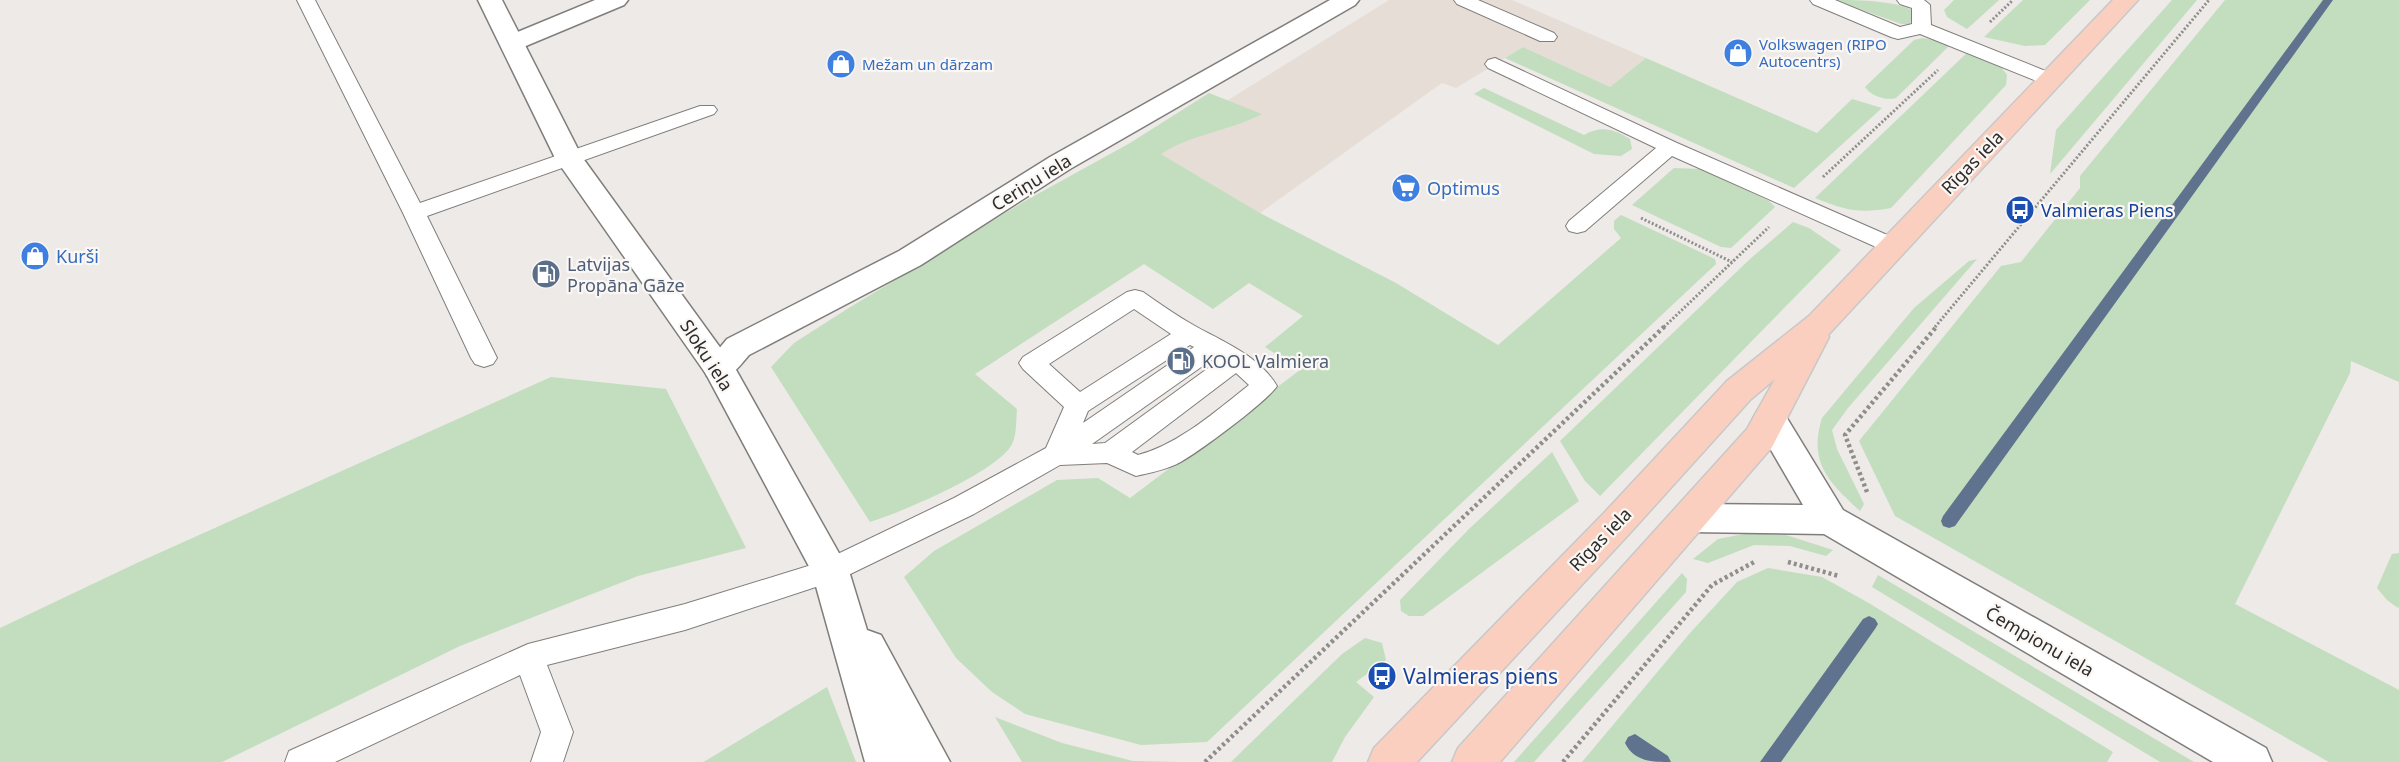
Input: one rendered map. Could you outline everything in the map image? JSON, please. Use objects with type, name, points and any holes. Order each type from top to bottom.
[{"type":"main road","name":"Rīgas iela","points":[[1389,762],[1617,523],[1739,390],[1820,324],[2126,0]]},
{"type":"main road","name":"Rīgas iela","points":[[1473,762],[1760,438],[1820,324]]},
{"type":"street","name":"Sloku iela","points":[[490,0],[569,158],[718,368],[929,762]]},
{"type":"street","points":[[512,43],[616,0]]},
{"type":"street","name":"Ceriņu iela","points":[[718,368],[738,347],[910,258],[1060,163],[1347,0]]},
{"type":"street","points":[[1770,419],[1830,520]]},
{"type":"street","points":[[1690,518],[1830,520]]},
{"type":"street","name":"Čempionu iela","points":[[1830,520],[2251,762]]},
{"type":"street","name":"Sloku iela","points":[[834,583],[886,762]]},
{"type":"lane","points":[[306,0],[414,213],[484,358]]},
{"type":"lane","points":[[1463,0],[1547,37]]},
{"type":"lane","points":[[1819,0],[1898,33],[1922,28],[2051,80]]},
{"type":"lane","points":[[1906,0],[1921,5],[1922,28]]},
{"type":"lane","points":[[1495,64],[1670,147],[1893,246]]},
{"type":"lane","points":[[414,213],[707,110]]},
{"type":"lane","points":[[1577,226],[1670,147]]},
{"type":"lane","points":[[1056,455],[1111,453],[1136,466],[1168,457],[1236,409],[1264,386],[1253,371],[1237,360],[1135,298],[1032,363],[1078,405]]},
{"type":"lane","points":[[1056,455],[1078,405],[1201,340]]},
{"type":"lane","points":[[301,762],[528,657],[685,617],[834,583],[1056,455],[1201,340]]},
{"type":"lane","points":[[1111,453],[1237,360]]},
{"type":"lane","points":[[528,657],[557,732],[547,762]]},
{"type":"path","points":[[1989,22],[2013,0]]},
{"type":"path","points":[[1868,495],[1845,435],[2208,0]]},
{"type":"path","points":[[1816,183],[1944,64]]},
{"type":"path","points":[[1607,201],[1732,262]]},
{"type":"path","points":[[1205,762],[1771,225]]},
{"type":"path","points":[[1563,762],[1712,585],[1765,555]]},
{"type":"path","points":[[1776,558],[1843,577]]},
{"type":"shaded area","points":[[1389,0],[1512,0],[1646,58],[1610,87],[1523,47],[1456,88],[1442,83],[1260,213],[1151,148]]},
{"type":"green space","points":[[1835,0],[1867,1],[1903,6],[1917,15],[1909,24],[1901,24]]},
{"type":"green space","points":[[1954,0],[1999,0],[1967,29],[1947,17],[1944,10]]},
{"type":"green space","points":[[2023,0],[2090,0],[2045,45],[2025,46],[1984,37]]},
{"type":"green space","points":[[2172,0],[2197,0],[2050,174],[2056,130]]},
{"type":"green space","points":[[2225,0],[2399,0],[2399,382],[2351,361],[2350,373],[2235,604],[2399,690],[2399,762],[2329,762],[1895,516],[1859,441],[2001,266],[2021,262],[2080,188],[2080,176]]},
{"type":"green space","points":[[1923,38],[1952,43],[1896,98],[1883,98],[1865,87],[1914,40]]},
{"type":"green space","points":[[1523,47],[1610,87],[1646,58],[1817,133],[1852,99],[1882,108],[1794,188],[1505,58]]},
{"type":"green space","points":[[1970,50],[1998,63],[2007,75],[2006,85],[1891,208],[1870,211],[1852,210],[1815,198]]},
{"type":"green space","points":[[1484,88],[1584,135],[1602,129],[1618,133],[1630,139],[1632,149],[1621,156],[1594,154],[1474,94]]},
{"type":"green space","points":[[1209,93],[1262,114],[1185,142],[1161,154],[1260,213],[1396,283],[1498,345],[1621,238],[1614,229],[1614,221],[1621,215],[1715,259],[1716,264],[1207,742],[1141,745],[1025,714],[992,692],[956,658],[904,577],[934,551],[1057,480],[1098,478],[1130,498],[1300,370],[1265,347],[1303,316],[1249,283],[1213,309],[1144,264],[975,374],[1017,409],[1013,442],[1001,457],[946,490],[870,522],[771,367],[794,343],[844,311],[1025,201],[1130,143]]},
{"type":"green space","points":[[1674,168],[1701,169],[1769,201],[1775,207],[1731,248],[1721,247],[1632,205]]},
{"type":"green space","points":[[1793,222],[1809,228],[1841,250],[1600,496],[1585,481],[1560,441],[1750,259]]},
{"type":"green space","points":[[1977,259],[1848,408],[1832,430],[1837,449],[1864,504],[1860,511],[1839,491],[1824,470],[1818,447],[1822,418],[1914,308],[1969,261]]},
{"type":"green space","points":[[551,377],[666,389],[746,548],[638,576],[460,646],[222,762],[0,762],[0,628],[139,562]]},
{"type":"green space","points":[[1552,452],[1579,501],[1423,616],[1409,616],[1401,611],[1400,600],[1470,528]]},
{"type":"green space","points":[[1749,533],[1786,535],[1833,550],[1826,556],[1790,546],[1754,545],[1708,563],[1693,559],[1718,539]]},
{"type":"green space","points":[[2399,553],[2398,608],[2377,588],[2392,554]]},
{"type":"green space","points":[[1768,568],[1822,577],[2113,752],[2107,762],[1582,762],[1690,633],[1737,582]]},
{"type":"green space","points":[[1682,573],[1687,579],[1686,592],[1534,762],[1514,762]]},
{"type":"green space","points":[[1878,575],[2194,762],[2160,762],[1872,587]]},
{"type":"green space","points":[[1365,638],[1382,643],[1386,660],[1356,682],[1374,697],[1345,737],[1332,762],[1231,762],[1342,654]]},
{"type":"green space","points":[[827,687],[856,762],[703,762],[707,760]]},
{"type":"green space","points":[[995,717],[1062,743],[1133,761],[1179,762],[1022,762]]},
{"type":"waterway","points":[[1949,521],[2328,0]]},
{"type":"waterway","points":[[1770,762],[1869,624]]},
{"type":"waterway","points":[[1635,743],[1661,762]]},
{"type":"place","name":"Volkswagen (RIPO Autocentrs)","points":[[1738,53]]},
{"type":"place","name":"Mežam un dārzam","points":[[841,64]]},
{"type":"place","name":"Optimus","points":[[1406,188]]},
{"type":"place","name":"Valmieras Piens","points":[[2020,210]]},
{"type":"place","name":"Kurši","points":[[35,256]]},
{"type":"place","name":"Latvijas Propāna Gāze","points":[[546,274]]},
{"type":"place","name":"KOOL Valmiera","points":[[1181,361]]},
{"type":"place","name":"Valmieras piens","points":[[1382,676]]}]
